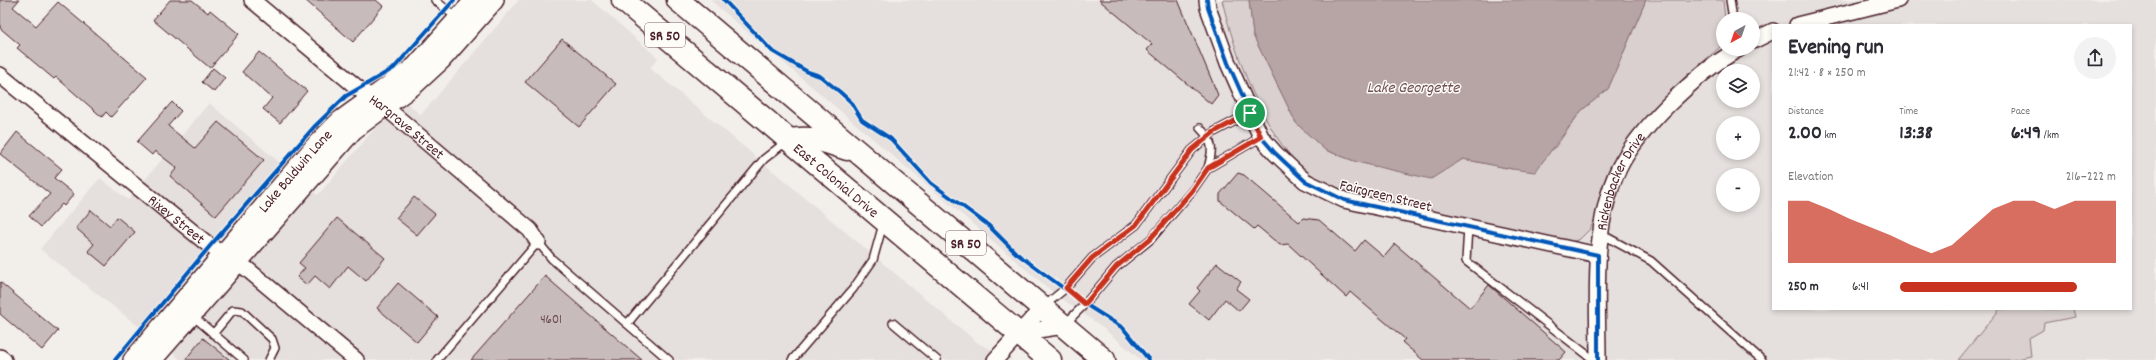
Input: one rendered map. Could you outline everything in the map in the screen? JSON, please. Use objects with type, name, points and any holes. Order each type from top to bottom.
[{"type":"highway","name":"East Colonial Drive","points":[[623,0],[1050,360]]},
{"type":"highway","name":"SR 50","points":[[678,0],[1104,360]]},
{"type":"highway","points":[[789,140],[804,137],[819,139],[858,152]]},
{"type":"street","name":"Hargrave Street","points":[[252,0],[379,103],[530,230],[538,242]]},
{"type":"street","name":"Lake Baldwin Lane","points":[[379,103],[415,67],[475,0]]},
{"type":"street","name":"Lake Baldwin Lane","points":[[152,360],[186,310],[229,258],[318,143],[340,121],[415,84],[441,60],[494,0]]},
{"type":"street","name":"Fairgreen Street","points":[[1208,0],[1208,8],[1228,63],[1261,137],[1275,153],[1305,181],[1344,200],[1598,255]]},
{"type":"street","points":[[1801,24],[1898,0]]},
{"type":"street","points":[[1760,38],[1772,32]]},
{"type":"street","name":"Rickenbacker Drive","points":[[1598,360],[1598,255],[1607,204],[1619,168],[1638,140],[1662,111],[1690,84],[1727,56]]},
{"type":"street","name":"Rixey Street","points":[[0,75],[210,246],[229,258],[356,360]]},
{"type":"street","points":[[995,360],[1042,308]]},
{"type":"street","name":"Lake Baldwin Lane","points":[[133,360],[186,310]]},
{"type":"street","points":[[1018,333],[1064,326]]},
{"type":"street","points":[[0,357],[4,360]]},
{"type":"lane","points":[[435,0],[458,19]]},
{"type":"lane","points":[[1730,0],[1732,12]]},
{"type":"lane","points":[[1042,308],[1066,288],[1092,258],[1136,225],[1192,150],[1208,137],[1250,113]]},
{"type":"lane","points":[[1064,326],[1085,304],[1116,267],[1150,239],[1192,191],[1208,168],[1212,152],[1208,137],[1200,128]]},
{"type":"lane","points":[[1208,168],[1261,137]]},
{"type":"lane","points":[[627,324],[764,159],[789,140]]},
{"type":"lane","points":[[792,360],[853,289],[873,260],[884,220]]},
{"type":"lane","points":[[1468,227],[1466,261],[1594,360]]},
{"type":"lane","points":[[1602,234],[1651,260],[1762,360]]},
{"type":"lane","points":[[437,360],[538,242],[552,259],[669,360]]},
{"type":"lane","points":[[186,310],[244,360]]},
{"type":"lane","points":[[213,334],[233,310],[242,311],[272,339],[275,348],[269,360]]},
{"type":"lane","points":[[893,323],[937,360]]},
{"type":"shaded area","points":[[519,0],[592,0],[658,58],[650,68],[978,343],[1013,360],[178,360],[179,358],[40,249],[100,178],[128,200],[209,103],[318,195],[401,98],[421,115]]},
{"type":"shaded area","points":[[710,0],[2156,0],[2156,360],[1141,360],[1098,324],[1055,294]]},
{"type":"shaded area","points":[[1222,0],[1249,0],[1253,35],[1296,123],[1325,150],[1357,162],[1431,178],[1463,159],[1512,169],[1554,149],[1581,111],[1608,89],[1646,0],[1723,0],[1724,12],[1716,12],[1716,51],[1684,78],[1648,116],[1590,229],[1580,239],[1571,242],[1385,203],[1334,187],[1318,179],[1304,169],[1289,154],[1263,114],[1242,67],[1227,21]]},
{"type":"shaded area","points":[[1999,310],[2073,310],[2075,317],[2044,323],[2043,330],[2029,338],[2031,356],[2012,360],[1958,360]]},
{"type":"water","name":"Lake Georgette","points":[[1249,0],[1646,0],[1608,89],[1581,111],[1535,172],[1463,159],[1431,179],[1357,162],[1325,150],[1296,123],[1253,35]]},
{"type":"building","points":[[0,0],[19,0],[13,7],[36,26],[58,2],[147,77],[111,117],[106,112],[102,117],[56,77],[54,79],[17,48],[20,45],[0,28]]},
{"type":"building","points":[[170,0],[192,0],[208,13],[210,10],[239,34],[210,68],[153,20]]},
{"type":"building","points":[[305,0],[376,0],[383,6],[353,42]]},
{"type":"building","points":[[1099,0],[1178,0],[1218,95],[1211,104],[1147,50],[1152,44]]},
{"type":"building","points":[[562,39],[616,84],[579,127],[525,82]]},
{"type":"building","points":[[259,52],[307,91],[280,123],[263,109],[272,98],[242,72]]},
{"type":"building","points":[[213,68],[225,78],[214,92],[202,82]]},
{"type":"building","points":[[172,102],[181,111],[168,126],[195,148],[218,122],[264,160],[216,216],[170,176],[177,168],[155,151],[152,155],[137,142]]},
{"type":"building","points":[[17,132],[62,169],[54,178],[74,194],[64,206],[62,204],[41,227],[29,216],[50,194],[0,154]]},
{"type":"building","points":[[1238,173],[1244,175],[1299,222],[1303,218],[1319,220],[1355,251],[1364,240],[1384,257],[1395,244],[1470,308],[1489,285],[1566,352],[1559,360],[1423,360],[1402,342],[1405,339],[1350,292],[1346,297],[1288,244],[1280,245],[1257,226],[1254,229],[1220,201],[1220,194]]},
{"type":"building","points":[[414,197],[435,214],[417,235],[396,218]]},
{"type":"building","points":[[91,210],[110,226],[117,217],[135,232],[106,266],[88,251],[94,244],[76,228]]},
{"type":"building","points":[[337,218],[385,258],[366,281],[348,266],[330,289],[315,276],[307,285],[297,277],[305,268],[299,263]]},
{"type":"building","points":[[1217,263],[1241,282],[1236,289],[1249,299],[1239,311],[1225,299],[1209,320],[1189,304],[1200,291],[1197,288]]},
{"type":"building","points":[[545,276],[642,360],[471,360]]},
{"type":"building","points":[[0,282],[58,331],[42,350],[0,314]]},
{"type":"building","points":[[398,283],[438,317],[417,342],[377,308]]},
{"type":"building","points":[[203,338],[230,360],[185,360]]},
{"type":"cycle path","points":[[115,360],[210,246],[314,127],[346,96],[394,68],[454,0]]},
{"type":"cycle path","points":[[724,0],[772,51],[808,72],[820,76],[840,92],[851,102],[862,120],[891,139],[931,183],[988,225],[1016,253],[1085,304],[1123,328],[1149,360]]},
{"type":"cycle path","points":[[1207,0],[1208,8],[1228,63],[1261,137],[1275,153],[1305,181],[1344,200],[1598,255],[1598,360]]},
{"type":"route","points":[[1250,113],[1261,137],[1208,168],[1192,191],[1150,239],[1127,256],[1116,267],[1085,304],[1066,288],[1092,258],[1136,225],[1192,150],[1214,132],[1250,113]]}]
